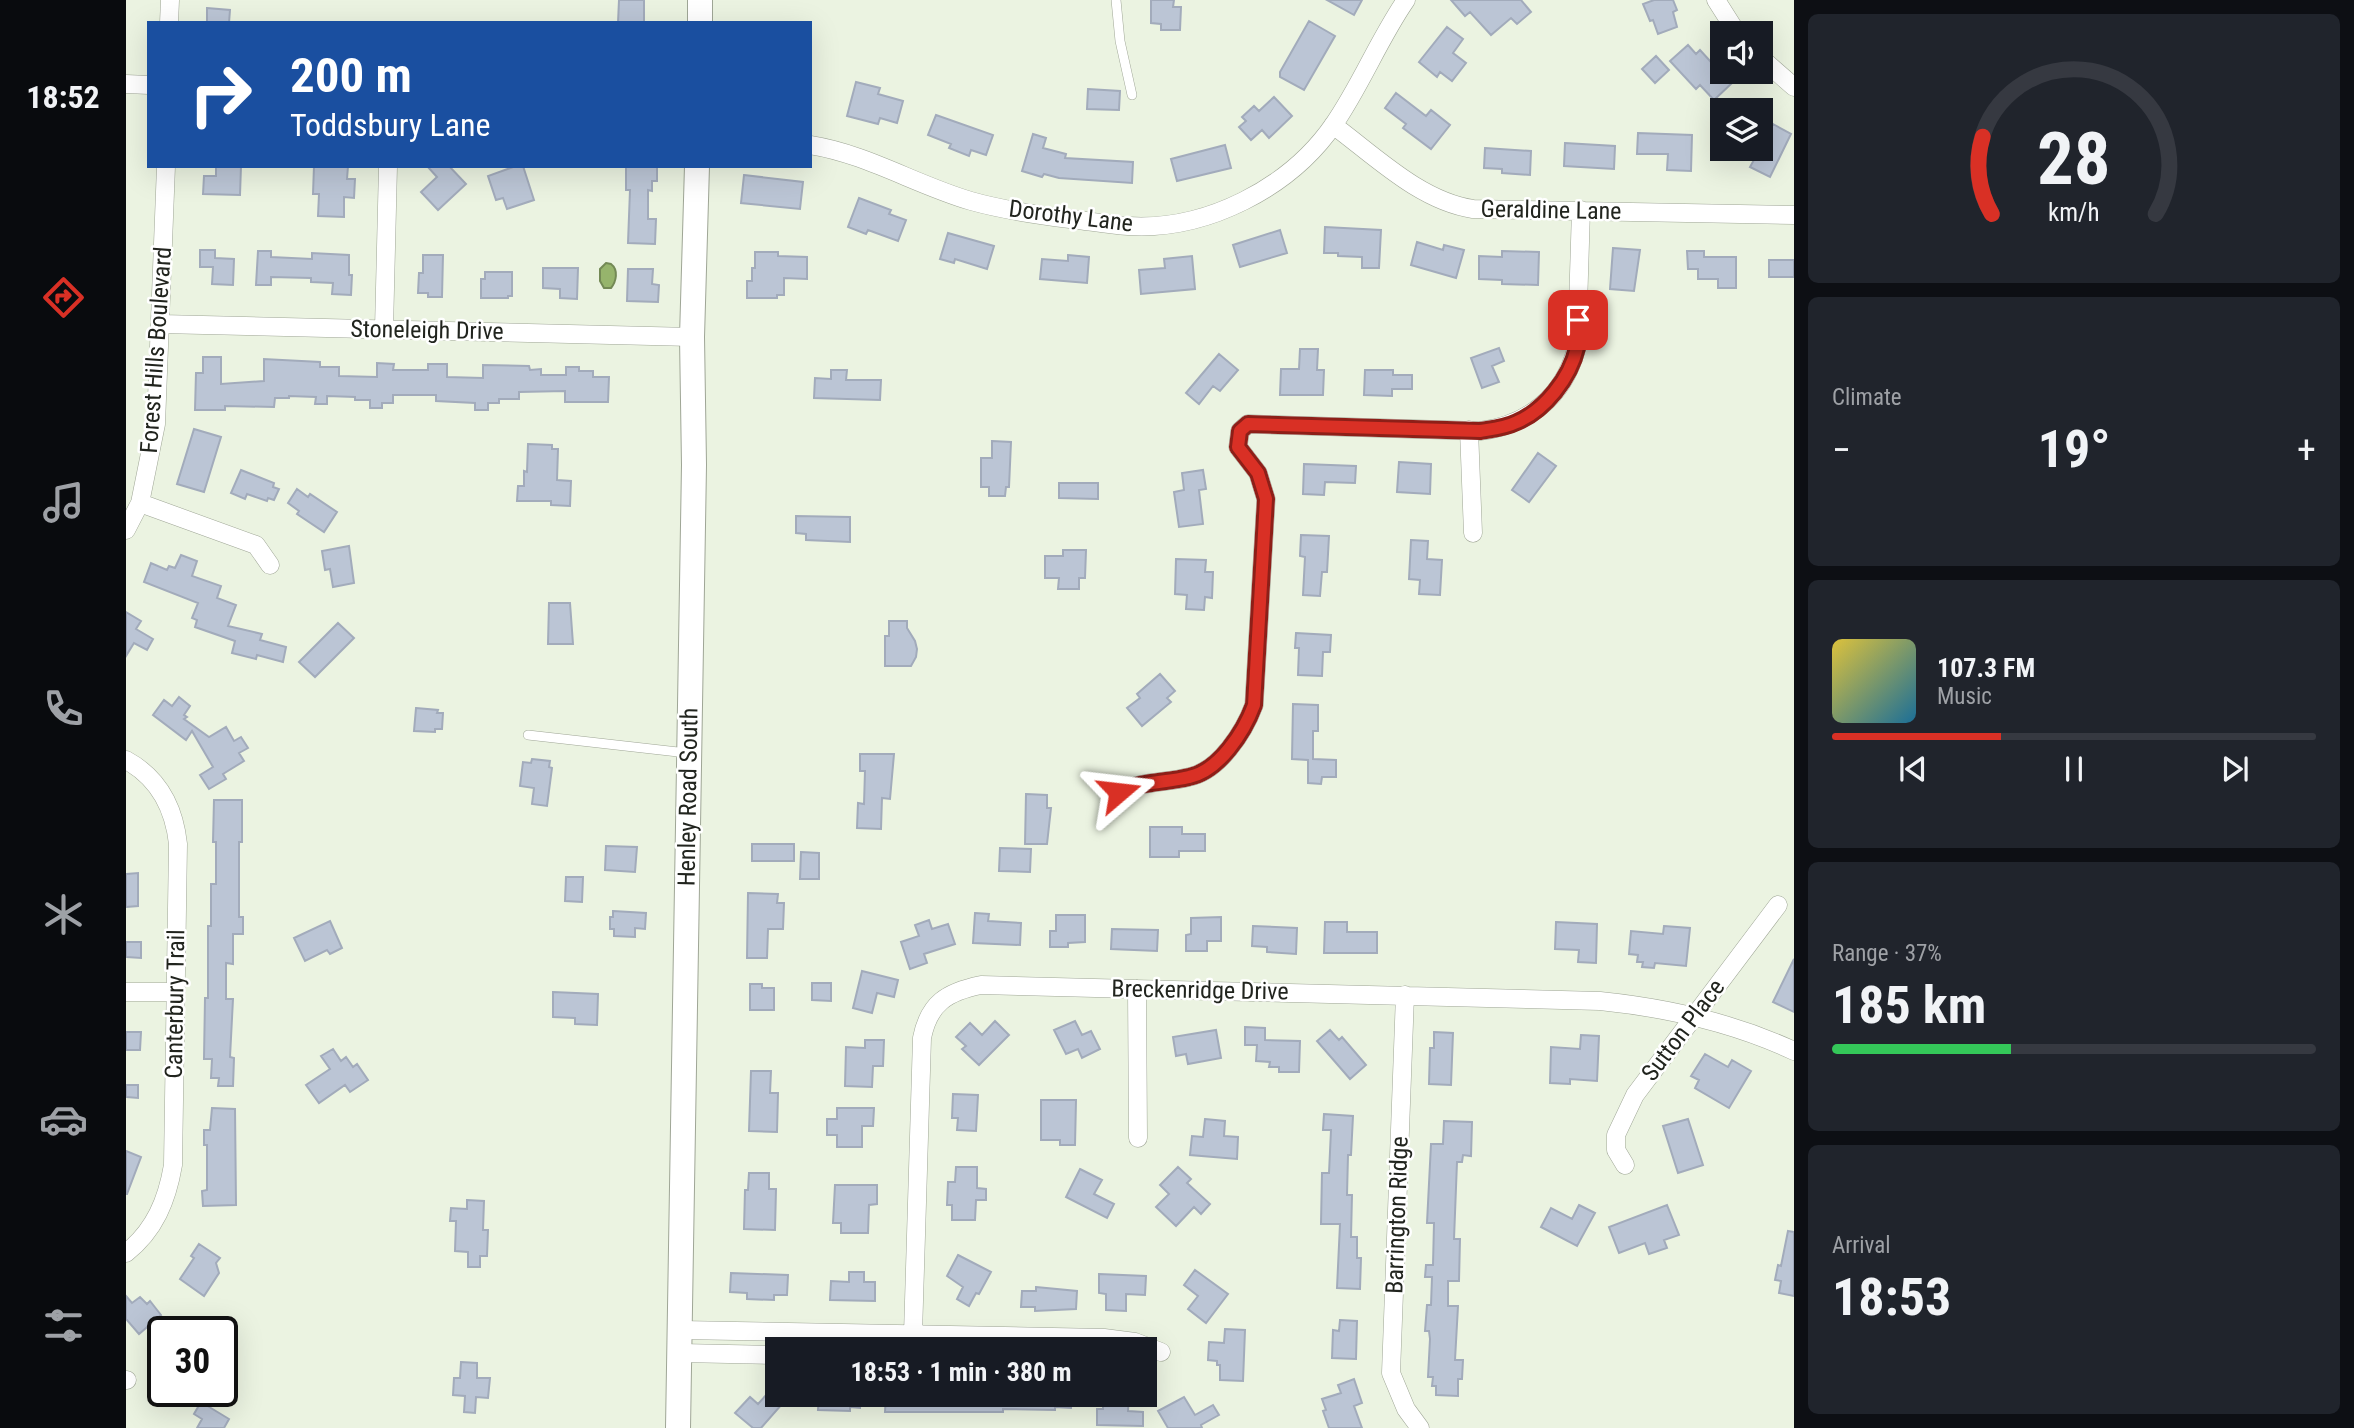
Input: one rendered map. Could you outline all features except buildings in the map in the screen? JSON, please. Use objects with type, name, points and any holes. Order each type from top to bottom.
[{"type":"street","points":[[169,21],[170,0]]},
{"type":"street","points":[[700,0],[700,21]]},
{"type":"street","name":"Dorothy Lane","points":[[812,145],[862,159],[973,202],[1025,213],[1129,226],[1177,222],[1211,215],[1271,185],[1310,153],[1333,125],[1406,0]]},
{"type":"street","points":[[1716,0],[1728,21]]},
{"type":"street","points":[[1773,68],[1794,87]]},
{"type":"street","points":[[126,84],[147,85]]},
{"type":"street","name":"Geraldine Lane","points":[[1333,125],[1409,181],[1438,200],[1457,207],[1794,215]]},
{"type":"street","name":"Forest Hills Boulevard","points":[[126,530],[140,503],[156,424],[166,168]]},
{"type":"street","points":[[384,329],[388,168]]},
{"type":"street","name":"Henley Road South","points":[[678,1428],[694,465],[692,337],[696,168]]},
{"type":"street","points":[[1119,792],[1135,784],[1193,777],[1212,765],[1234,743],[1254,705],[1266,499],[1258,473],[1238,447],[1240,431],[1248,424],[1498,429],[1527,417],[1552,395],[1564,379],[1577,347],[1581,210]]},
{"type":"street","name":"Stoneleigh Drive","points":[[161,324],[692,337]]},
{"type":"street","points":[[1469,430],[1473,533]]},
{"type":"street","points":[[140,503],[256,545],[270,565]]},
{"type":"street","name":"Canterbury Trail","points":[[126,760],[149,776],[163,792],[177,833],[173,1165],[169,1190],[152,1226],[126,1254]]},
{"type":"street","name":"Sutton Place","points":[[1625,1165],[1616,1150],[1616,1135],[1624,1114],[1648,1076],[1778,905]]},
{"type":"street","name":"Breckenridge Drive","points":[[913,1337],[920,1055],[926,1021],[934,1008],[954,993],[981,985],[1600,1000],[1694,1015],[1735,1027],[1794,1051]]},
{"type":"street","points":[[1137,989],[1138,1138]]},
{"type":"street","points":[[126,992],[176,992]]},
{"type":"street","name":"Barrington Ridge","points":[[1405,995],[1391,1373],[1406,1409],[1420,1428]]},
{"type":"street","points":[[681,1341],[765,1340]]},
{"type":"street","points":[[681,1341],[765,1353]]},
{"type":"lane","points":[[1116,0],[1120,41],[1132,95]]},
{"type":"lane","points":[[528,734],[689,753]]},
{"type":"shaded area","points":[[606,263],[614,267],[616,273],[611,288],[604,288],[600,281],[600,269]]},
{"type":"route","points":[[1119,792],[1135,784],[1193,777],[1212,765],[1234,743],[1254,705],[1266,499],[1258,473],[1238,447],[1240,431],[1248,424],[1480,431],[1498,429],[1527,417],[1552,395],[1564,379],[1577,347],[1578,320]]}]
